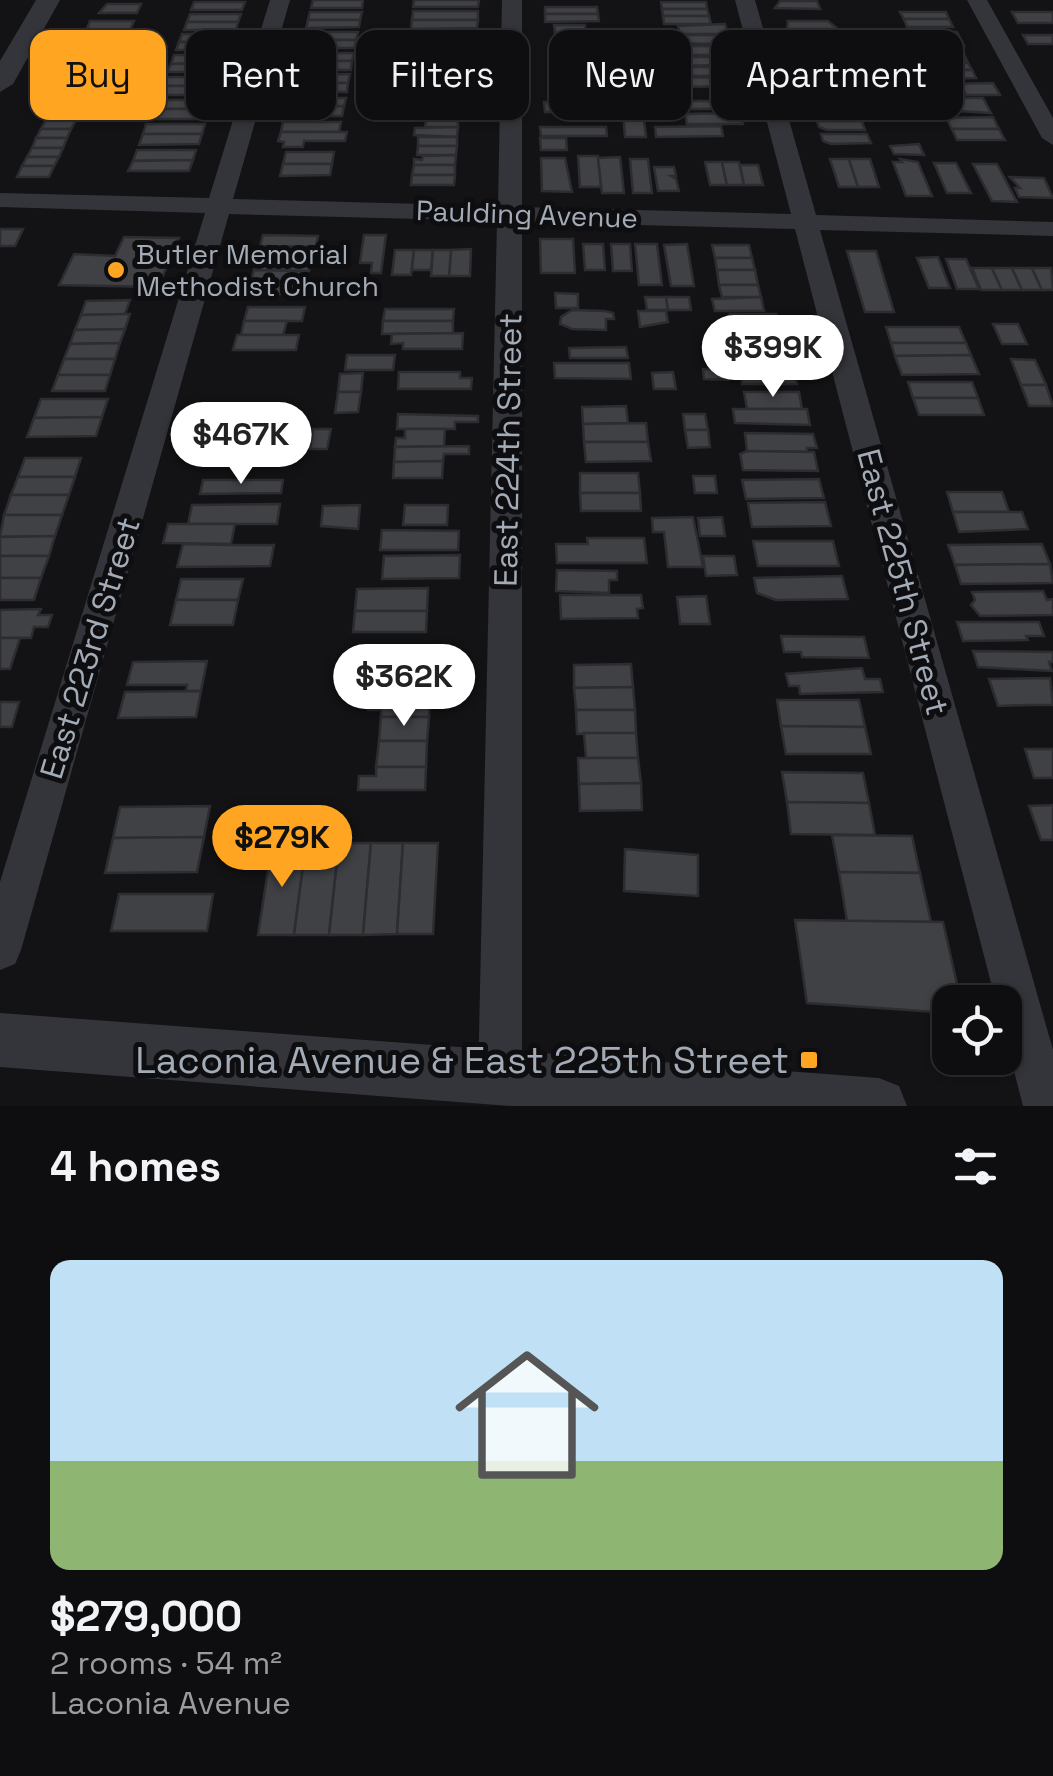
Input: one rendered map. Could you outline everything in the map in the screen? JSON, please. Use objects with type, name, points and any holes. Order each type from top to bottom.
[{"type":"street","points":[[0,84],[48,0]]},
{"type":"street","name":"East 223rd Street","points":[[0,950],[280,0]]},
{"type":"street","name":"East 224th Street","points":[[490,1093],[512,0]]},
{"type":"street","name":"East 225th Street","points":[[745,0],[1046,1106]]},
{"type":"street","points":[[976,0],[1053,138]]},
{"type":"street","name":"Paulding Avenue","points":[[0,200],[1053,229]]},
{"type":"street","points":[[0,1040],[490,1093],[879,1106]]},
{"type":"building","points":[[313,0],[363,0],[362,8],[311,8]]},
{"type":"building","points":[[414,0],[479,0],[478,7],[413,7]]},
{"type":"building","points":[[780,1],[817,1],[820,9],[775,8]]},
{"type":"building","points":[[194,2],[245,2],[242,10],[191,10]]},
{"type":"building","points":[[661,2],[706,2],[707,9],[662,9]]},
{"type":"building","points":[[107,4],[141,4],[137,13],[99,13]]},
{"type":"building","points":[[545,7],[597,7],[598,14],[545,14]]},
{"type":"building","points":[[662,9],[707,9],[709,16],[663,16]]},
{"type":"building","points":[[413,11],[478,11],[478,20],[412,20]]},
{"type":"building","points":[[310,12],[362,12],[360,20],[308,20]]},
{"type":"building","points":[[900,12],[946,12],[949,19],[904,19]]},
{"type":"building","points":[[1012,12],[1053,12],[1053,23],[1018,23]]},
{"type":"building","points":[[190,14],[241,14],[238,22],[187,22]]},
{"type":"building","points":[[545,14],[598,14],[599,21],[545,22]]},
{"type":"building","points":[[663,16],[709,16],[711,24],[664,24]]},
{"type":"building","points":[[904,19],[949,19],[953,27],[907,27]]},
{"type":"building","points":[[308,20],[360,20],[359,27],[306,28]]},
{"type":"building","points":[[412,20],[478,20],[477,28],[411,29]]},
{"type":"building","points":[[90,21],[134,21],[130,30],[87,28]]},
{"type":"building","points":[[788,21],[828,21],[838,29],[787,29]]},
{"type":"building","points":[[187,22],[238,22],[236,30],[184,30]]},
{"type":"building","points":[[725,24],[727,30],[691,34],[691,30],[679,30],[678,26]]},
{"type":"building","points":[[554,25],[585,25],[586,30],[555,30]]},
{"type":"building","points":[[336,32],[356,32],[356,40],[336,40]]},
{"type":"building","points":[[691,35],[711,35],[711,44],[691,43]]},
{"type":"building","points":[[1023,35],[1053,35],[1053,44],[1028,44]]},
{"type":"building","points":[[336,40],[356,40],[355,48],[336,48]]},
{"type":"building","points":[[179,42],[186,42],[186,50],[176,50]]},
{"type":"building","points":[[691,46],[711,46],[711,55],[691,55]]},
{"type":"building","points":[[336,53],[354,53],[352,61],[336,61]]},
{"type":"building","points":[[174,55],[186,55],[186,64],[171,64]]},
{"type":"building","points":[[691,57],[711,57],[711,65],[691,66]]},
{"type":"building","points":[[336,61],[352,61],[351,70],[336,70]]},
{"type":"building","points":[[171,64],[186,64],[186,72],[167,72]]},
{"type":"building","points":[[691,67],[711,67],[711,76],[691,76]]},
{"type":"building","points":[[963,70],[972,70],[976,78],[963,78]]},
{"type":"building","points":[[336,74],[350,74],[348,83],[336,83]]},
{"type":"building","points":[[166,77],[186,77],[186,86],[166,86]]},
{"type":"building","points":[[691,77],[711,78],[711,86],[691,87]]},
{"type":"building","points":[[336,83],[348,83],[347,92],[336,92]]},
{"type":"building","points":[[993,83],[1000,95],[966,95],[963,84]]},
{"type":"building","points":[[166,86],[186,86],[186,95],[166,95]]},
{"type":"building","points":[[336,98],[346,98],[344,106],[336,106]]},
{"type":"building","points":[[963,98],[983,98],[991,113],[963,111]]},
{"type":"building","points":[[166,100],[186,100],[186,109],[166,109]]},
{"type":"building","points":[[691,101],[711,101],[711,109],[691,109]]},
{"type":"building","points":[[336,106],[344,106],[342,116],[336,116]]},
{"type":"building","points":[[166,109],[186,109],[186,119],[166,119]]},
{"type":"building","points":[[691,114],[711,114],[711,120],[742,120],[743,124],[687,124]]},
{"type":"building","points":[[993,117],[999,129],[952,129],[947,120]]},
{"type":"building","points":[[46,120],[76,120],[71,129],[41,129]]},
{"type":"building","points":[[426,120],[458,120],[458,127],[425,127]]},
{"type":"building","points":[[624,120],[644,120],[646,137],[625,137]]},
{"type":"building","points":[[817,121],[862,121],[865,130],[827,130],[819,127]]},
{"type":"building","points":[[283,122],[341,122],[339,132],[281,132]]},
{"type":"building","points":[[146,124],[205,124],[202,134],[143,134]]},
{"type":"building","points":[[721,126],[723,136],[656,137],[655,127]]},
{"type":"building","points":[[458,127],[457,137],[414,135],[415,128]]},
{"type":"building","points":[[540,127],[606,127],[607,136],[541,136]]},
{"type":"building","points":[[41,129],[71,129],[67,138],[36,138]]},
{"type":"building","points":[[952,129],[999,129],[1005,140],[957,140]]},
{"type":"building","points":[[281,132],[347,132],[345,141],[304,141],[303,147],[283,147],[284,142],[278,141]]},
{"type":"building","points":[[143,134],[202,134],[199,144],[139,145]]},
{"type":"building","points":[[821,134],[867,134],[871,143],[831,144],[823,141]]},
{"type":"building","points":[[418,137],[457,137],[457,146],[418,146]]},
{"type":"building","points":[[36,138],[67,138],[63,148],[32,148]]},
{"type":"building","points":[[540,138],[566,138],[567,150],[541,150]]},
{"type":"building","points":[[919,144],[924,155],[894,154],[890,146]]},
{"type":"building","points":[[418,146],[457,146],[456,155],[417,155]]},
{"type":"building","points":[[32,148],[63,148],[59,157],[27,157]]},
{"type":"building","points":[[137,150],[196,150],[193,160],[133,161]]},
{"type":"building","points":[[286,152],[334,152],[332,164],[283,164]]},
{"type":"building","points":[[456,155],[455,165],[414,165],[414,159],[422,160],[423,156]]},
{"type":"building","points":[[578,156],[598,156],[601,187],[580,187]]},
{"type":"building","points":[[27,157],[59,157],[54,166],[22,166]]},
{"type":"building","points":[[620,157],[624,193],[602,193],[598,158]]},
{"type":"building","points":[[541,158],[565,158],[572,192],[542,191]]},
{"type":"building","points":[[630,159],[648,159],[652,193],[633,193]]},
{"type":"building","points":[[830,159],[849,159],[858,187],[839,187]]},
{"type":"building","points":[[849,159],[870,159],[879,187],[858,187]]},
{"type":"building","points":[[900,159],[918,162],[932,196],[906,196],[893,162],[902,162]]},
{"type":"building","points":[[193,160],[189,171],[128,171],[133,161]]},
{"type":"building","points":[[705,162],[722,162],[727,185],[710,185]]},
{"type":"building","points":[[722,162],[739,162],[744,185],[727,185]]},
{"type":"building","points":[[934,163],[956,163],[971,193],[947,193]]},
{"type":"building","points":[[283,164],[332,164],[330,175],[280,176]]},
{"type":"building","points":[[973,164],[997,164],[1017,202],[992,201]]},
{"type":"building","points":[[414,165],[455,165],[455,175],[412,175]]},
{"type":"building","points":[[740,165],[758,165],[763,185],[744,185]]},
{"type":"building","points":[[22,166],[54,166],[49,177],[17,177]]},
{"type":"building","points":[[654,167],[674,167],[676,176],[671,176],[679,191],[658,191]]},
{"type":"building","points":[[412,175],[455,175],[454,185],[411,185]]},
{"type":"building","points":[[1010,177],[1044,178],[1053,198],[1019,197],[1015,188],[1020,188]]},
{"type":"building","points":[[0,229],[23,229],[15,246],[0,246]]},
{"type":"building","points":[[263,235],[318,236],[316,247],[260,246]]},
{"type":"building","points":[[364,235],[386,235],[381,273],[371,273],[372,263],[360,263]]},
{"type":"building","name":"Butler Memorial Methodist Church","points":[[124,237],[179,238],[158,287],[59,285],[74,254],[115,256]]},
{"type":"building","points":[[540,239],[573,239],[575,273],[541,273]]},
{"type":"building","points":[[583,244],[603,244],[605,270],[585,270]]},
{"type":"building","points":[[611,244],[630,244],[632,271],[613,271]]},
{"type":"building","points":[[635,244],[657,244],[662,285],[639,285]]},
{"type":"building","points":[[687,244],[694,286],[671,286],[664,245]]},
{"type":"building","points":[[712,245],[749,245],[752,258],[715,258]]},
{"type":"building","points":[[260,246],[306,247],[303,258],[257,258]]},
{"type":"building","points":[[471,249],[470,276],[449,276],[451,250]]},
{"type":"building","points":[[395,250],[414,250],[411,275],[392,275]]},
{"type":"building","points":[[414,250],[433,250],[431,270],[412,270]]},
{"type":"building","points":[[433,250],[451,250],[449,276],[431,276]]},
{"type":"building","points":[[847,251],[876,251],[894,312],[865,312]]},
{"type":"building","points":[[938,257],[950,288],[929,288],[917,258]]},
{"type":"building","points":[[257,258],[311,259],[309,271],[254,270]]},
{"type":"building","points":[[715,258],[752,258],[755,270],[717,270]]},
{"type":"building","points":[[946,259],[966,259],[979,289],[957,289]]},
{"type":"building","points":[[972,268],[992,268],[1002,290],[981,290]]},
{"type":"building","points":[[992,268],[1012,268],[1022,290],[1002,290]]},
{"type":"building","points":[[1012,268],[1032,268],[1042,290],[1022,290]]},
{"type":"building","points":[[1032,268],[1051,268],[1053,290],[1042,290]]},
{"type":"building","points":[[254,270],[301,271],[298,281],[251,281]]},
{"type":"building","points":[[717,270],[755,270],[758,285],[719,285]]},
{"type":"building","points":[[251,281],[298,281],[296,294],[248,294]]},
{"type":"building","points":[[719,285],[758,285],[761,297],[722,297]]},
{"type":"building","points":[[555,293],[578,294],[578,308],[556,308]]},
{"type":"building","points":[[645,297],[666,297],[668,310],[647,310]]},
{"type":"building","points":[[666,297],[689,297],[691,310],[668,310]]},
{"type":"building","points":[[761,297],[764,311],[715,311],[712,299]]},
{"type":"building","points":[[130,300],[125,314],[81,315],[86,301]]},
{"type":"building","points":[[248,307],[305,307],[302,321],[244,321]]},
{"type":"building","points":[[385,309],[454,309],[453,321],[383,321]]},
{"type":"building","points":[[572,310],[605,311],[613,313],[614,319],[606,319],[606,330],[572,329],[560,324],[561,317]]},
{"type":"building","points":[[638,311],[666,311],[668,322],[640,327]]},
{"type":"building","points":[[130,314],[125,329],[75,330],[81,315]]},
{"type":"building","points":[[730,314],[776,314],[779,327],[732,326]]},
{"type":"building","points":[[244,321],[287,321],[283,335],[241,335]]},
{"type":"building","points":[[383,321],[453,321],[453,333],[382,334]]},
{"type":"building","points":[[993,324],[1018,324],[1027,344],[1002,344]]},
{"type":"building","points":[[886,327],[959,327],[966,343],[891,343]]},
{"type":"building","points":[[125,329],[120,343],[70,344],[75,330]]},
{"type":"building","points":[[734,330],[786,330],[789,345],[736,345]]},
{"type":"building","points":[[463,333],[462,349],[403,349],[403,343],[391,344],[392,334]]},
{"type":"building","points":[[237,335],[299,335],[296,350],[233,350]]},
{"type":"building","points":[[120,343],[115,359],[64,359],[70,344]]},
{"type":"building","points":[[891,343],[966,343],[971,355],[895,356]]},
{"type":"building","points":[[626,347],[628,358],[570,358],[569,348]]},
{"type":"building","points":[[737,352],[790,352],[793,368],[740,368]]},
{"type":"building","points":[[347,355],[395,355],[393,370],[345,370]]},
{"type":"building","points":[[971,355],[979,374],[902,375],[895,356]]},
{"type":"building","points":[[64,359],[115,359],[110,375],[58,375]]},
{"type":"building","points":[[1011,359],[1035,360],[1046,385],[1021,385]]},
{"type":"building","points":[[554,363],[629,363],[631,379],[555,378]]},
{"type":"building","points":[[740,368],[793,368],[797,384],[742,384]]},
{"type":"building","points":[[703,369],[727,370],[728,380],[704,379]]},
{"type":"building","points":[[399,372],[460,372],[460,378],[472,378],[471,389],[398,389]]},
{"type":"building","points":[[673,372],[676,389],[654,389],[652,373]]},
{"type":"building","points":[[363,373],[361,392],[338,392],[340,374]]},
{"type":"building","points":[[58,375],[110,375],[105,391],[52,391]]},
{"type":"building","points":[[908,382],[972,382],[978,398],[913,398]]},
{"type":"building","points":[[1021,385],[1046,385],[1053,406],[1029,406]]},
{"type":"building","points":[[338,392],[361,392],[358,412],[335,413]]},
{"type":"building","points":[[744,392],[799,392],[802,409],[747,409]]},
{"type":"building","points":[[913,398],[978,398],[984,415],[919,415]]},
{"type":"building","points":[[41,399],[108,399],[102,417],[34,418]]},
{"type":"building","points":[[288,405],[285,423],[220,424],[224,406]]},
{"type":"building","points":[[626,406],[628,423],[583,424],[582,407]]},
{"type":"building","points":[[733,409],[807,409],[810,425],[735,423]]},
{"type":"building","points":[[398,414],[478,416],[478,422],[455,422],[455,429],[397,429]]},
{"type":"building","points":[[683,414],[705,414],[708,430],[685,430]]},
{"type":"building","points":[[102,417],[96,436],[27,437],[34,418]]},
{"type":"building","points":[[646,423],[648,442],[584,442],[583,424]]},
{"type":"building","points":[[194,429],[285,429],[282,446],[190,446]]},
{"type":"building","points":[[313,429],[331,429],[327,449],[310,449]]},
{"type":"building","points":[[405,429],[445,429],[444,446],[395,447],[396,438],[405,438]]},
{"type":"building","points":[[685,430],[708,430],[710,447],[688,448]]},
{"type":"building","points":[[745,433],[813,434],[817,448],[807,448],[807,452],[747,451]]},
{"type":"building","points":[[584,442],[648,442],[651,461],[586,462]]},
{"type":"building","points":[[469,446],[469,454],[444,454],[443,461],[394,462],[395,447]]},
{"type":"building","points":[[814,452],[818,471],[743,470],[740,454]]},
{"type":"building","points":[[25,458],[81,458],[75,477],[18,477]]},
{"type":"building","points":[[443,461],[442,478],[393,478],[394,462]]},
{"type":"building","points":[[580,473],[638,473],[640,493],[580,493]]},
{"type":"building","points":[[693,476],[715,476],[717,493],[695,493]]},
{"type":"building","points":[[18,477],[75,477],[69,495],[11,495]]},
{"type":"building","points":[[819,479],[824,498],[746,499],[742,480]]},
{"type":"building","points":[[203,480],[283,480],[281,493],[200,494]]},
{"type":"building","points":[[947,492],[1002,492],[1009,512],[953,512]]},
{"type":"building","points":[[580,493],[640,493],[641,511],[581,511]]},
{"type":"building","points":[[11,495],[69,495],[62,515],[4,515]]},
{"type":"building","points":[[825,502],[831,526],[752,527],[748,503]]},
{"type":"building","points":[[280,504],[277,524],[188,524],[192,505]]},
{"type":"building","points":[[360,505],[358,529],[321,526],[323,506]]},
{"type":"building","points":[[405,505],[448,505],[447,525],[403,525]]},
{"type":"building","points":[[953,512],[1022,512],[1028,529],[959,532]]},
{"type":"building","points":[[4,515],[62,515],[55,536],[0,537]]},
{"type":"building","points":[[693,517],[703,567],[668,567],[664,532],[653,532],[652,518]]},
{"type":"building","points":[[722,517],[725,536],[700,536],[698,518]]},
{"type":"building","points":[[168,524],[235,524],[231,544],[163,543]]},
{"type":"building","points":[[382,530],[459,531],[458,550],[380,550]]},
{"type":"building","points":[[55,536],[49,556],[0,556],[0,537]]},
{"type":"building","points":[[587,538],[644,538],[647,563],[557,563],[556,544],[588,544]]},
{"type":"building","points":[[753,541],[833,541],[839,566],[758,566]]},
{"type":"building","points":[[183,544],[274,545],[270,566],[177,567]]},
{"type":"building","points":[[1042,544],[1050,564],[955,565],[948,545]]},
{"type":"building","points":[[460,555],[459,578],[382,579],[384,556]]},
{"type":"building","points":[[0,556],[49,556],[41,578],[0,578]]},
{"type":"building","points":[[703,556],[734,556],[737,575],[706,576]]},
{"type":"building","points":[[1050,564],[1053,583],[961,584],[955,565]]},
{"type":"building","points":[[557,570],[617,571],[617,580],[609,580],[609,593],[556,591]]},
{"type":"building","points":[[842,576],[848,599],[776,600],[757,593],[754,578]]},
{"type":"building","points":[[0,578],[41,578],[34,600],[0,600]]},
{"type":"building","points":[[181,579],[243,579],[238,600],[176,600]]},
{"type":"building","points":[[428,588],[427,611],[355,611],[357,589]]},
{"type":"building","points":[[1043,591],[1047,600],[1053,599],[1053,615],[980,616],[971,605],[975,600],[972,592]]},
{"type":"building","points":[[560,595],[641,595],[643,608],[637,609],[638,618],[561,619]]},
{"type":"building","points":[[706,596],[710,624],[680,624],[677,597]]},
{"type":"building","points":[[176,600],[238,600],[233,625],[170,625]]},
{"type":"building","points":[[41,609],[38,615],[52,615],[48,627],[34,627],[31,638],[0,638],[0,610]]},
{"type":"building","points":[[355,611],[427,611],[426,632],[353,632]]},
{"type":"building","points":[[957,622],[1039,622],[1044,636],[1026,636],[1028,640],[963,641]]},
{"type":"building","points":[[781,636],[864,637],[869,658],[802,657],[801,652],[784,652]]},
{"type":"building","points":[[0,638],[20,638],[10,669],[0,669]]},
{"type":"building","points":[[433,650],[431,672],[385,672],[387,651]]},
{"type":"building","points":[[973,651],[1053,652],[1053,662],[1049,662],[1052,671],[978,667]]},
{"type":"building","points":[[207,661],[201,691],[186,691],[187,685],[127,685],[133,662]]},
{"type":"building","points":[[631,664],[633,687],[574,688],[574,665]]},
{"type":"building","points":[[862,668],[865,679],[880,679],[883,692],[800,694],[799,686],[789,686],[786,674]]},
{"type":"building","points":[[385,672],[431,672],[430,695],[383,695]]},
{"type":"building","points":[[1050,678],[1053,705],[998,706],[989,679]]},
{"type":"building","points":[[633,687],[635,710],[576,710],[574,688]]},
{"type":"building","points":[[201,691],[196,717],[118,718],[125,692]]},
{"type":"building","points":[[369,695],[430,695],[429,717],[381,717],[381,710],[368,710]]},
{"type":"building","points":[[777,700],[859,700],[865,727],[781,726]]},
{"type":"building","points":[[0,702],[19,702],[12,727],[0,727]]},
{"type":"building","points":[[576,710],[635,710],[636,733],[577,734]]},
{"type":"building","points":[[381,717],[429,717],[427,741],[379,741]]},
{"type":"building","points":[[781,726],[865,727],[871,754],[786,754]]},
{"type":"building","points":[[584,733],[636,733],[638,758],[586,758]]},
{"type":"building","points":[[379,741],[427,741],[426,767],[376,767]]},
{"type":"building","points":[[1025,749],[1053,749],[1053,778],[1034,778]]},
{"type":"building","points":[[578,758],[638,758],[641,783],[579,784]]},
{"type":"building","points":[[376,767],[426,767],[425,790],[358,790],[359,776],[376,776]]},
{"type":"building","points":[[782,772],[863,773],[869,803],[787,802]]},
{"type":"building","points":[[641,783],[642,810],[580,811],[579,784]]},
{"type":"building","points":[[787,802],[869,803],[875,835],[791,834]]},
{"type":"building","points":[[1053,805],[1053,840],[1041,840],[1029,806]]},
{"type":"building","points":[[210,806],[204,837],[113,838],[120,807]]},
{"type":"building","points":[[832,835],[912,836],[920,873],[839,872]]},
{"type":"building","points":[[204,837],[197,872],[105,873],[113,838]]},
{"type":"building","points":[[306,843],[294,935],[258,935],[272,844]]},
{"type":"building","points":[[306,843],[339,843],[329,935],[294,935]]},
{"type":"building","points":[[339,843],[371,843],[363,935],[329,935]]},
{"type":"building","points":[[371,843],[403,843],[397,934],[363,935]]},
{"type":"building","points":[[403,843],[438,843],[433,934],[397,934]]},
{"type":"building","points":[[625,849],[698,855],[698,896],[624,891]]},
{"type":"building","points":[[839,872],[920,873],[931,922],[847,921]]},
{"type":"building","points":[[119,894],[213,894],[207,931],[111,931]]},
{"type":"building","points":[[795,920],[943,922],[957,985],[932,985],[932,1012],[807,1003]]},
{"type":"place","name":"Butler Memorial Methodist Church","points":[[116,270]]},
{"type":"place","name":"Laconia Avenue & East 225th Street","points":[[809,1060]]}]
